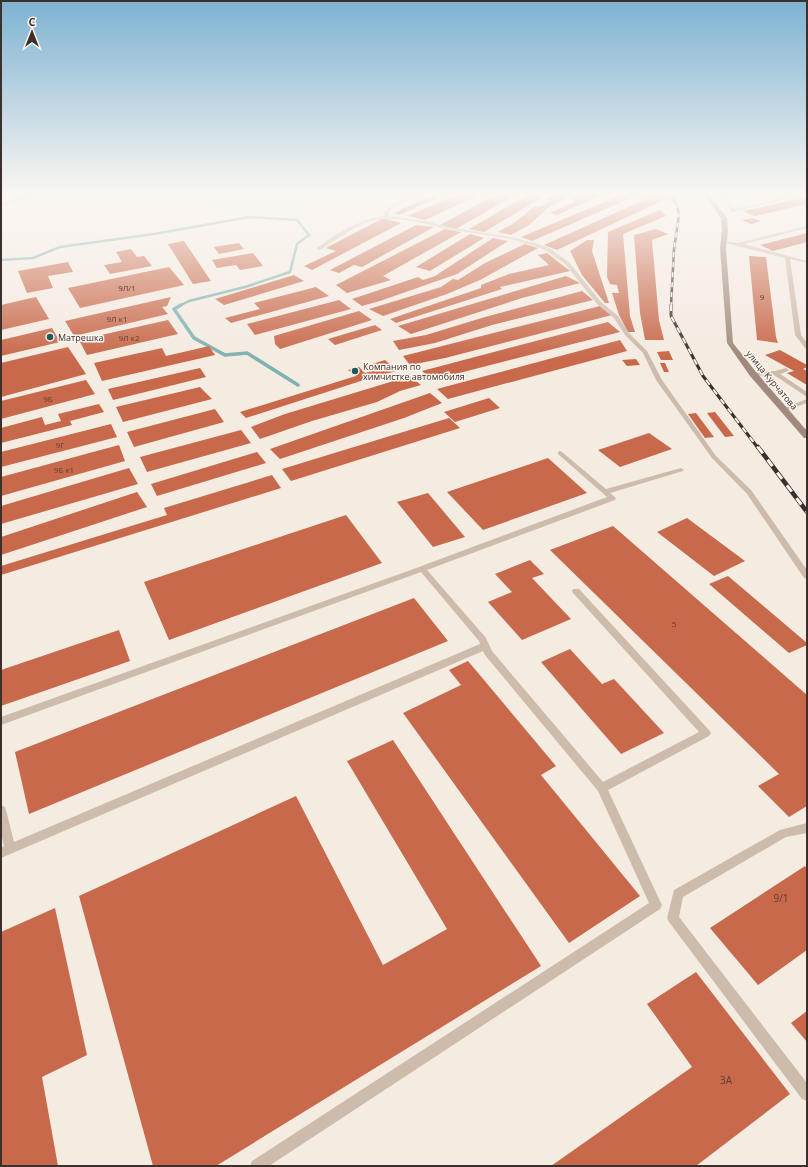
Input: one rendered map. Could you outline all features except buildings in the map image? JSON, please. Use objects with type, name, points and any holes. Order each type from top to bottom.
[{"type":"main road","name":"улица Курчатова","points":[[724,249],[730,343],[753,374],[807,436]]},
{"type":"lane","points":[[548,249],[567,263],[599,303],[616,317],[627,334],[644,352],[659,380],[712,453],[749,492],[807,576]]},
{"type":"lane","points":[[757,249],[807,262]]},
{"type":"lane","points":[[787,258],[798,335],[806,344]]},
{"type":"lane","points":[[753,374],[775,373],[786,370]]},
{"type":"lane","points":[[775,373],[807,395]]},
{"type":"lane","points":[[784,409],[807,401]]},
{"type":"lane","points":[[1,721],[422,569],[612,498],[560,453]]},
{"type":"lane","points":[[605,492],[681,470]]},
{"type":"lane","points":[[257,1166],[656,905],[602,788],[488,653],[483,640],[422,569]]},
{"type":"lane","points":[[576,591],[706,733],[602,788]]},
{"type":"lane","points":[[1,810],[6,851],[485,646]]},
{"type":"lane","points":[[807,828],[784,834],[678,894],[673,918],[807,1094]]},
{"type":"waterway","points":[[1,260],[33,258],[54,249]]},
{"type":"waterway","points":[[181,305],[189,301],[245,287],[290,272],[296,249]]},
{"type":"waterway","points":[[181,305],[174,309],[194,338],[225,355],[247,353],[298,385]]},
{"type":"railway","points":[[671,306],[674,249]]},
{"type":"railway","points":[[671,306],[671,316],[703,376],[758,448]]},
{"type":"railway","points":[[758,447],[807,512]]},
{"type":"place","name":"Матрешка","points":[[50,337]]},
{"type":"place","name":"Компания по химчистке автомобиля","points":[[355,371]]}]
